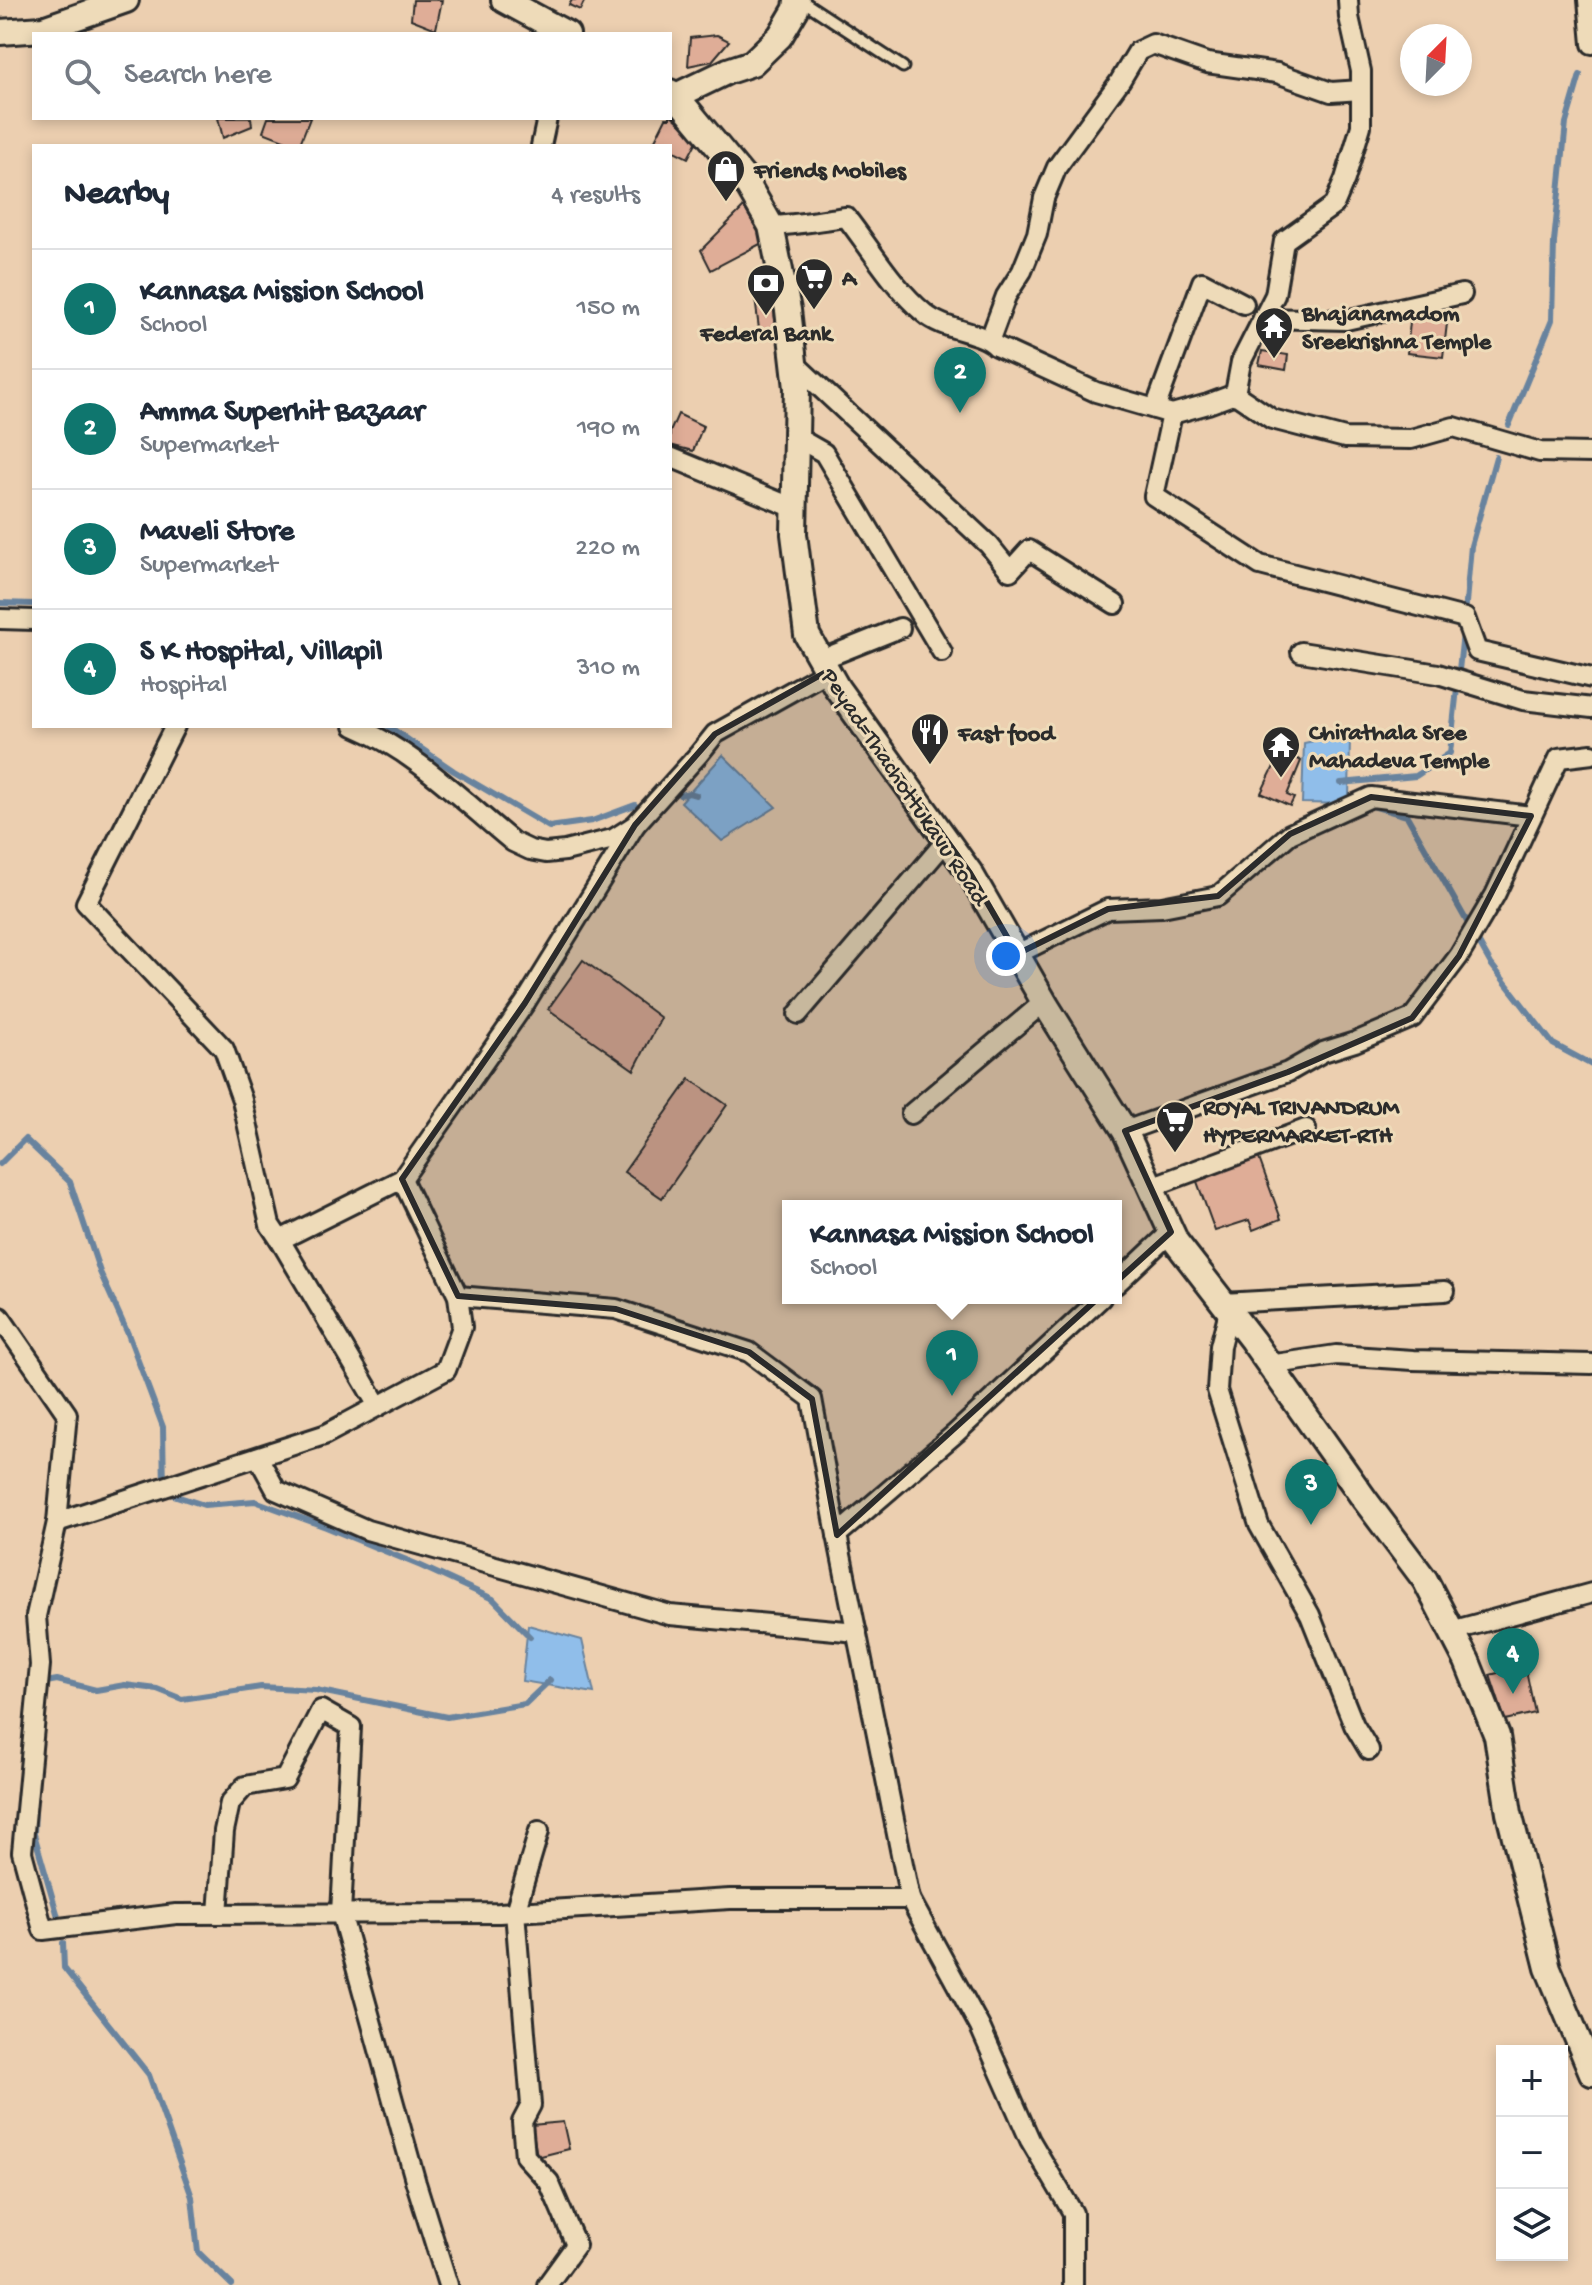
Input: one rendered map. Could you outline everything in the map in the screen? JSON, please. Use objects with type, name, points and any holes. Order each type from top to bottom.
[{"type":"main road","points":[[0,32],[43,29],[126,0]]},
{"type":"main road","points":[[504,0],[563,32]]},
{"type":"main road","points":[[673,94],[752,63],[780,36],[799,0]]},
{"type":"main road","name":"Peyad=Thachottukavu Road","points":[[673,94],[743,177],[771,226],[788,310],[797,388],[794,534],[807,635],[823,666],[970,873],[1044,1002],[1125,1131],[1176,1242],[1425,1580],[1467,1661],[1497,1736],[1509,1813],[1548,1968],[1592,2073]]},
{"type":"street","points":[[1235,394],[1241,362],[1275,295],[1284,241],[1334,205],[1361,126],[1361,71],[1348,0]]},
{"type":"street","points":[[1588,0],[1592,44]]},
{"type":"street","points":[[996,344],[1006,296],[1022,271],[1037,234],[1044,198],[1057,167],[1120,81],[1138,51],[1153,44],[1207,63],[1277,73],[1331,92],[1361,90]]},
{"type":"street","points":[[541,144],[547,120]]},
{"type":"street","points":[[771,226],[800,225],[817,219],[846,217],[895,282],[925,314],[948,328],[996,344],[1096,392],[1163,411],[1208,404],[1235,394]]},
{"type":"street","points":[[1244,304],[1202,282],[1163,411],[1154,496],[1260,565],[1465,618],[1477,651],[1592,678]]},
{"type":"street","points":[[1263,318],[1346,320],[1462,294]]},
{"type":"street","points":[[794,363],[989,545],[1010,571],[1029,550],[1115,604]]},
{"type":"street","points":[[1235,394],[1272,419],[1345,438],[1411,439],[1454,427],[1540,452],[1592,453]]},
{"type":"street","points":[[796,437],[824,453],[942,652]]},
{"type":"street","points":[[672,458],[794,508]]},
{"type":"street","points":[[0,619],[32,620]]},
{"type":"street","points":[[280,1240],[402,1179],[525,1003],[635,825],[715,734],[823,666],[900,628]]},
{"type":"street","points":[[1301,652],[1447,676],[1523,700],[1592,708]]},
{"type":"street","points":[[174,728],[86,903],[224,1049],[242,1100],[270,1225],[378,1406]]},
{"type":"street","points":[[358,728],[425,769],[513,842],[530,850],[546,853],[593,844],[613,839],[635,825]]},
{"type":"street","points":[[1125,1131],[1288,1072],[1323,1052],[1412,1018],[1467,944],[1495,895],[1559,758],[1592,754]]},
{"type":"street","points":[[1017,954],[1108,909],[1162,907],[1218,896],[1290,834],[1371,797],[1531,816]]},
{"type":"street","points":[[798,1014],[946,841]]},
{"type":"street","points":[[911,1114],[1044,1002]]},
{"type":"street","points":[[1151,1187],[1306,1129]]},
{"type":"street","points":[[57,1522],[324,1435],[446,1370],[462,1327],[458,1296],[402,1179]]},
{"type":"street","points":[[1122,1278],[1171,1232]]},
{"type":"street","points":[[1369,1750],[1354,1725],[1310,1615],[1259,1525],[1254,1510],[1217,1390],[1226,1307],[1445,1291]]},
{"type":"street","points":[[458,1296],[616,1309],[749,1352],[812,1399],[910,1899],[980,2027],[1030,2140],[1073,2213],[1073,2285]]},
{"type":"street","points":[[837,1535],[956,1433],[1095,1304]]},
{"type":"street","points":[[0,1317],[67,1414],[57,1522],[36,1616],[40,1665],[22,1852],[43,1930],[176,1914],[515,1912],[730,1899],[910,1899]]},
{"type":"street","points":[[1269,1365],[1336,1355],[1592,1364]]},
{"type":"street","points":[[258,1457],[276,1490],[367,1530],[670,1615],[857,1632]]},
{"type":"street","points":[[1451,1631],[1592,1593]]},
{"type":"street","points":[[218,1914],[224,1831],[230,1803],[245,1786],[285,1779],[321,1710],[351,1727],[341,1913],[416,2183],[448,2285]]},
{"type":"street","points":[[539,1831],[515,1912],[531,2105],[522,2122],[525,2156],[549,2182],[576,2245],[547,2285]]},
{"type":"lane","points":[[799,0],[903,67]]},
{"type":"highlighted area","points":[[826,672],[970,873],[1017,954],[1108,909],[1218,896],[1290,834],[1371,797],[1531,816],[1459,956],[1412,1018],[1288,1072],[1125,1131],[1171,1232],[837,1535],[812,1399],[749,1352],[616,1309],[458,1296],[402,1179],[525,1003],[635,825],[715,734]]},
{"type":"water","points":[[1350,733],[1349,804],[1302,803],[1304,743]]},
{"type":"water","points":[[723,755],[776,807],[722,841],[681,802]]},
{"type":"water","points":[[528,1625],[582,1640],[594,1693],[522,1681]]},
{"type":"building","points":[[413,0],[442,0],[436,29],[411,19]]},
{"type":"building","points":[[572,0],[585,0],[580,10],[569,5]]},
{"type":"building","points":[[717,35],[729,41],[712,61],[688,66],[690,38]]},
{"type":"building","points":[[672,116],[698,139],[688,158],[672,150],[672,144],[654,142],[665,120],[672,120]]},
{"type":"building","points":[[218,120],[251,120],[252,126],[223,138]]},
{"type":"building","points":[[267,120],[309,120],[300,144],[263,132]]},
{"type":"building","points":[[744,207],[764,242],[711,270],[701,250]]},
{"type":"building","name":"Federal Bank","points":[[771,289],[777,335],[760,337],[755,298]]},
{"type":"building","points":[[1411,311],[1448,315],[1443,357],[1407,353]]},
{"type":"building","name":"Bhajanamadom Sreekrishna Temple","points":[[1262,351],[1288,355],[1286,370],[1259,365]]},
{"type":"building","points":[[678,414],[703,426],[693,451],[672,446],[672,428]]},
{"type":"building","name":"Chirathala Sree Mahadeva Temple","points":[[1282,750],[1301,761],[1287,795],[1294,798],[1290,806],[1261,793]]},
{"type":"building","points":[[583,960],[661,1018],[634,1070],[548,1009]]},
{"type":"building","points":[[690,1079],[727,1105],[662,1198],[624,1172]]},
{"type":"building","points":[[1257,1153],[1281,1219],[1253,1230],[1249,1220],[1215,1231],[1195,1176]]},
{"type":"building","points":[[1525,1666],[1535,1713],[1505,1720],[1490,1675]]},
{"type":"building","points":[[563,2122],[569,2149],[537,2157],[532,2125]]},
{"type":"waterway","points":[[1509,425],[1552,320],[1554,242],[1566,123],[1580,75]]},
{"type":"waterway","points":[[1465,614],[1471,546],[1496,457]]},
{"type":"waterway","points":[[0,603],[32,604]]},
{"type":"waterway","points":[[1341,783],[1416,776],[1450,753],[1463,633]]},
{"type":"waterway","points":[[391,728],[454,771],[549,827],[592,821],[635,805]]},
{"type":"waterway","points":[[680,795],[696,795]]},
{"type":"waterway","points":[[1369,805],[1407,816],[1491,964],[1553,1044],[1592,1065]]},
{"type":"waterway","points":[[0,1164],[25,1139],[70,1182],[100,1272],[128,1334],[163,1427],[164,1492],[204,1505],[255,1501],[326,1527],[493,1599],[530,1637]]},
{"type":"waterway","points":[[41,1683],[57,1680],[96,1690],[125,1685],[157,1689],[182,1699],[261,1687],[316,1690],[447,1717],[525,1704],[550,1680]]},
{"type":"waterway","points":[[35,1806],[34,1834],[61,1927]]},
{"type":"waterway","points":[[63,1943],[64,1968],[149,2075],[192,2197],[198,2252],[232,2285]]},
{"type":"place","name":"Friends Mobiles","points":[[726,203]]},
{"type":"place","name":"A","points":[[814,311]]},
{"type":"place","name":"Federal Bank","points":[[766,317]]},
{"type":"place","name":"Bhajanamadom Sreekrishna Temple","points":[[1274,360]]},
{"type":"place","name":"Amma Superhit Bazaar","points":[[960,413]]},
{"type":"place","name":"Fast food","points":[[930,766]]},
{"type":"place","name":"Chirathala Sree Mahadeva Temple","points":[[1281,779]]},
{"type":"place","name":"ROYAL TRIVANDRUM HYPERMARKET-RTH","points":[[1175,1154]]},
{"type":"place","name":"Kannasa Mission School","points":[[952,1396]]},
{"type":"place","name":"Maveli Store","points":[[1311,1525]]},
{"type":"place","name":"S K Hospital, Villapil","points":[[1513,1694]]}]
